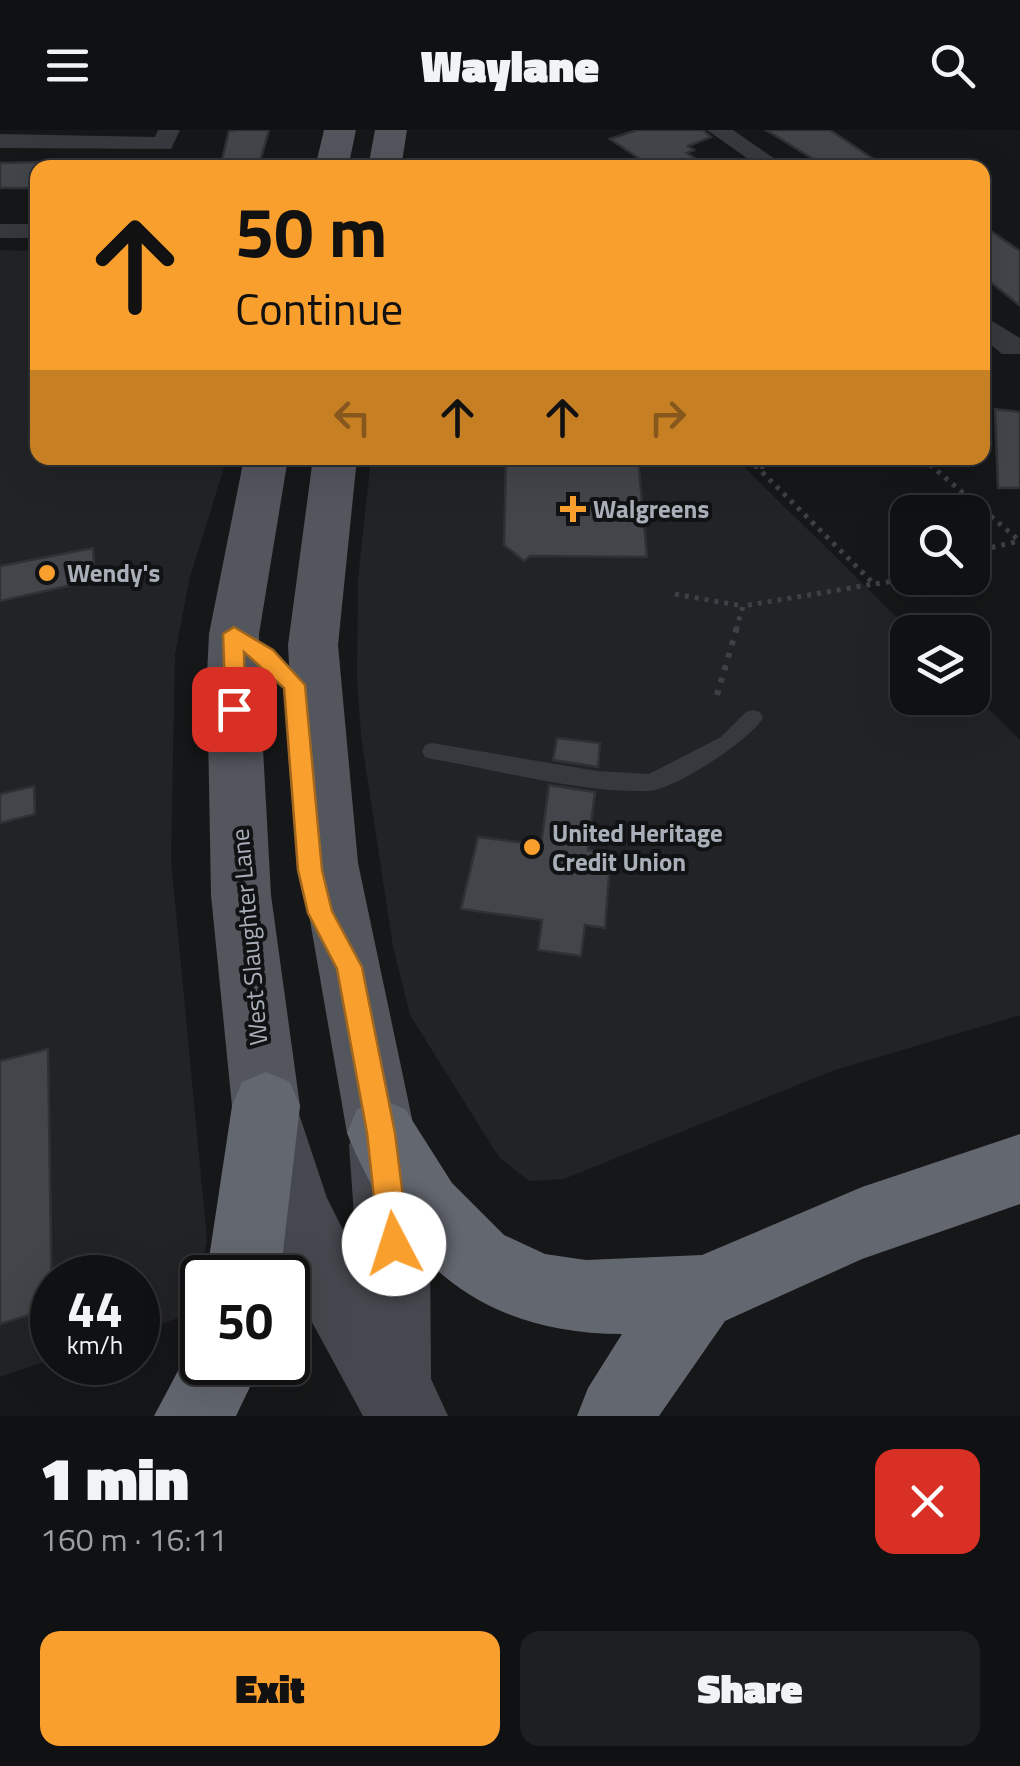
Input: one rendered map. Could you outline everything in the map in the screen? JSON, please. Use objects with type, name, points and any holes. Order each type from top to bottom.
[{"type":"highway","points":[[246,1255],[266,1106]]},
{"type":"highway","points":[[381,1133],[426,1212],[469,1254],[514,1280],[552,1294],[598,1298],[700,1293],[862,1223],[1020,1169]]},
{"type":"highway","points":[[616,1416],[637,1378],[700,1293]]},
{"type":"highway","points":[[193,1416],[211,1385]]},
{"type":"main road","points":[[333,160],[340,130]]},
{"type":"main road","points":[[385,160],[391,130]]},
{"type":"main road","name":"West Slaughter Lane","points":[[265,465],[234,634],[241,895],[266,1106],[280,1167],[313,1256],[397,1407]]},
{"type":"main road","points":[[285,465],[269,544],[264,584],[267,605],[274,618],[315,637]]},
{"type":"main road","name":"West Slaughter Lane","points":[[335,465],[315,637],[329,863],[381,1133],[394,1244],[397,1407]]},
{"type":"main road","points":[[234,634],[266,656],[294,685],[310,870],[320,913],[349,967]]},
{"type":"street","points":[[0,142],[163,144],[169,130]]},
{"type":"street","points":[[718,130],[765,160]]},
{"type":"street","points":[[0,231],[30,231]]},
{"type":"street","points":[[990,329],[1016,347]]},
{"type":"lane","points":[[432,751],[596,779],[650,784],[728,743],[754,718]]},
{"type":"path","points":[[756,465],[874,584]]},
{"type":"path","points":[[760,468],[769,465]]},
{"type":"path","points":[[931,465],[1020,541]]},
{"type":"path","points":[[990,548],[1020,541]]},
{"type":"path","points":[[676,594],[743,606],[890,582]]},
{"type":"path","points":[[717,696],[743,606]]},
{"type":"shaded area","points":[[0,250],[30,251],[30,465],[225,465],[190,577],[175,654],[171,860],[207,1240],[204,1255],[180,1255],[180,1318],[160,1324],[160,1255],[30,1255],[30,1367],[0,1377]]},
{"type":"shaded area","points":[[370,465],[742,465],[895,615],[890,615],[890,715],[990,715],[990,710],[1020,740],[1020,1015],[835,1070],[564,1179],[529,1181],[499,1157],[410,1015],[393,947],[361,736],[358,579]]},
{"type":"building","points":[[269,130],[260,160],[222,160],[229,131]]},
{"type":"building","points":[[637,130],[703,130],[711,137],[688,146],[694,150],[687,153],[697,160],[641,160],[610,139]]},
{"type":"building","points":[[766,130],[830,130],[875,160],[815,160]]},
{"type":"building","points":[[30,162],[30,188],[0,188],[0,163]]},
{"type":"building","points":[[990,230],[1020,251],[1020,306],[990,282]]},
{"type":"building","points":[[995,409],[1020,412],[1020,488],[998,488]]},
{"type":"building","name":"Walgreens","points":[[506,465],[639,465],[647,557],[530,556],[524,561],[504,545]]},
{"type":"building","name":"Wendy's","points":[[93,548],[95,580],[0,601],[0,566]]},
{"type":"building","points":[[557,738],[600,743],[598,767],[553,760]]},
{"type":"building","name":"United Heritage Credit Union","points":[[549,785],[595,792],[588,850],[607,852],[606,862],[610,863],[605,928],[585,925],[581,956],[538,950],[542,920],[461,909],[478,837],[541,845]]},
{"type":"building","points":[[34,786],[35,814],[0,823],[0,794]]},
{"type":"building","points":[[48,1049],[51,1255],[30,1255],[30,1315],[0,1324],[0,1061]]},
{"type":"place","name":"Walgreens","points":[[573,509]]},
{"type":"place","name":"Wendy's","points":[[47,573]]},
{"type":"place","name":"United Heritage Credit Union","points":[[532,847]]},
{"type":"route","points":[[234,709],[234,634],[266,656],[294,685],[310,870],[320,913],[349,967],[381,1133],[394,1244]]}]
